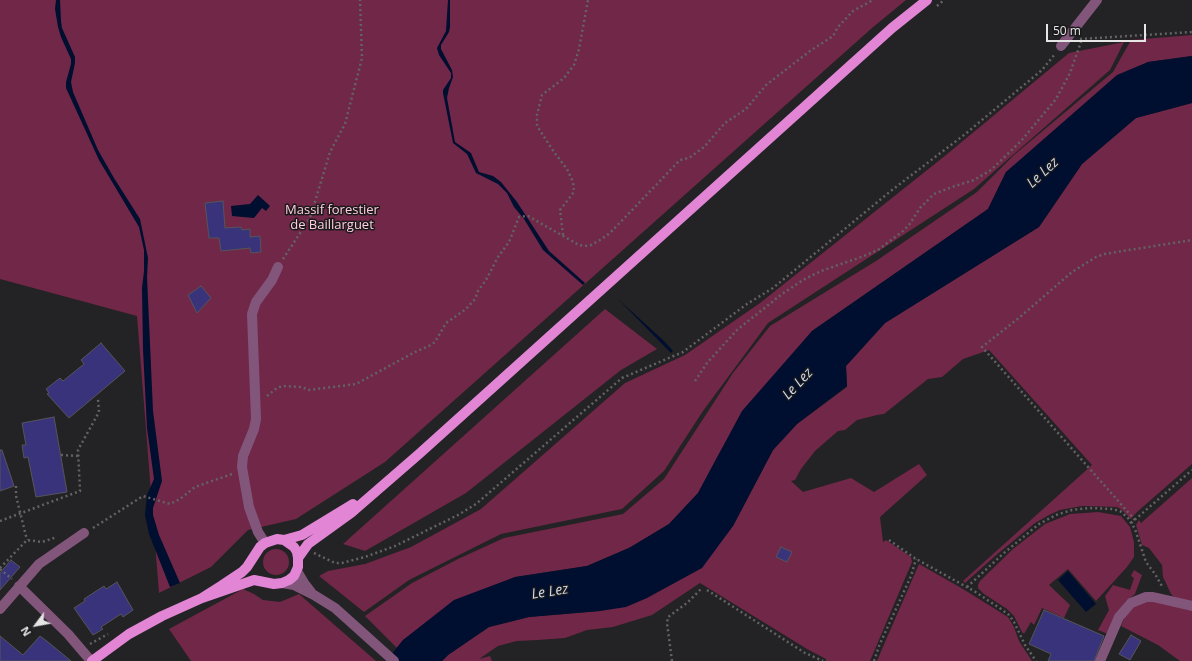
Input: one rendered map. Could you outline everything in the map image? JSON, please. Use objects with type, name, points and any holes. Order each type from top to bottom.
[{"type":"main road","points":[[298,558],[308,544],[351,513],[400,470],[892,28],[927,0]]},
{"type":"main road","points":[[202,598],[242,572],[247,567],[256,552],[265,543],[270,540],[284,540],[302,535],[357,502],[400,470]]},
{"type":"main road","points":[[92,661],[129,634],[162,616],[202,598],[254,580],[267,581],[274,584],[289,580],[297,571],[298,558],[294,547],[284,540]]},
{"type":"street","points":[[1062,46],[1097,0]]},
{"type":"street","points":[[265,543],[258,532],[249,507],[242,468],[243,456],[254,429],[256,419],[252,314],[256,302],[272,280],[278,267]]},
{"type":"street","points":[[0,609],[39,564],[84,533]]},
{"type":"street","points":[[297,571],[304,583],[314,594]]},
{"type":"street","points":[[282,583],[294,585],[314,594],[335,608],[394,661]]},
{"type":"street","points":[[19,586],[68,634],[92,661]]},
{"type":"street","points":[[1100,661],[1119,616],[1131,603],[1146,597],[1166,599],[1192,606]]},
{"type":"path","points":[[278,267],[310,218],[330,152],[345,124],[362,58],[360,0]]},
{"type":"path","points":[[563,236],[560,210],[574,192],[573,182],[568,169],[557,157],[537,126],[537,115],[542,95],[564,78],[574,65],[579,49],[588,0]]},
{"type":"path","points":[[255,400],[268,395],[277,388],[283,386],[301,387],[309,390],[356,384],[414,352],[431,345],[435,342],[446,323],[466,309],[475,299],[478,291],[486,280],[498,257],[509,242],[519,217],[528,216],[579,245],[591,245],[610,233],[680,160],[688,158],[704,147],[725,123],[746,109],[766,85],[810,51],[833,36],[838,27],[853,11],[873,0]]},
{"type":"path","points":[[312,552],[336,563],[342,563],[365,557],[395,546],[458,515],[476,504],[622,378],[683,352],[747,304],[773,288],[892,190],[964,135],[1042,70],[1062,46],[1075,40],[1082,39],[1192,32]]},
{"type":"path","points":[[695,381],[707,363],[738,330],[787,290],[802,280],[821,271],[878,250],[909,225],[920,208],[934,194],[974,180],[991,170],[1021,141],[1056,99],[1077,57],[1082,39]]},
{"type":"path","points":[[1135,520],[982,347],[1020,318],[1072,272],[1096,257],[1104,254],[1192,240]]},
{"type":"path","points":[[0,520],[80,491],[78,450],[99,412],[98,399]]},
{"type":"path","points":[[61,454],[79,456]]},
{"type":"path","points":[[84,533],[143,496],[170,504],[180,499],[195,487],[237,472],[242,468]]},
{"type":"path","points":[[1131,523],[1192,470]]},
{"type":"path","points":[[16,486],[16,496],[27,540]]},
{"type":"path","points":[[967,587],[1021,538],[1039,524],[1056,515],[1072,510],[1089,508],[1112,509],[1120,511],[1135,529],[1146,562],[1163,588],[1166,599]]},
{"type":"path","points":[[27,540],[42,542],[59,536]]},
{"type":"path","points":[[11,578],[0,569],[27,540]]},
{"type":"path","points":[[889,540],[916,559],[967,587],[1009,615],[1025,646],[1036,661]]},
{"type":"path","points":[[874,661],[911,576],[916,559]]},
{"type":"path","points":[[672,661],[667,623],[668,617],[687,603],[701,589]]},
{"type":"path","points":[[707,590],[805,653],[823,661]]},
{"type":"green space","name":"Massif forestier de Baillarguet","points":[[0,0],[906,0],[872,28],[385,462],[296,519],[248,530],[211,567],[159,593],[137,316],[0,279]]},
{"type":"green space","points":[[1192,35],[1192,56],[1148,62],[1006,172],[988,209],[812,331],[721,450],[698,493],[669,524],[631,547],[587,566],[515,577],[403,640],[397,648],[365,616],[412,583],[458,559],[504,538],[623,514],[664,479],[733,373],[770,326],[876,261],[977,192],[1014,155],[1113,72],[1131,40]]},
{"type":"green space","points":[[1124,42],[1110,70],[974,189],[768,323],[703,411],[664,471],[622,509],[501,534],[409,580],[364,612],[319,576],[328,571],[365,564],[411,547],[481,509],[625,383],[685,355],[760,303],[946,155],[1069,53]]},
{"type":"green space","points":[[1192,103],[1192,464],[1131,519],[1117,507],[1082,506],[1060,510],[1035,523],[965,583],[963,581],[1092,465],[989,350],[963,359],[942,377],[928,379],[884,414],[857,420],[845,430],[838,431],[815,451],[801,469],[795,480],[791,481],[803,492],[851,478],[874,492],[919,464],[927,475],[880,517],[883,542],[886,540],[911,557],[912,562],[870,661],[826,661],[826,659],[807,649],[700,583],[652,615],[613,627],[587,630],[565,638],[517,641],[498,646],[479,659],[490,656],[492,661],[442,661],[448,655],[489,627],[529,617],[600,611],[733,526],[773,450],[797,424],[847,387],[846,366],[885,323],[1039,227],[1082,164],[1136,118]]},
{"type":"green space","points":[[605,309],[657,349],[621,370],[466,493],[365,551],[343,544]]},
{"type":"green space","points":[[1192,478],[1192,603],[1174,597],[1171,594],[1163,577],[1162,565],[1149,548],[1142,545],[1136,525],[1139,520],[1141,523]]},
{"type":"green space","points":[[1098,512],[1121,516],[1130,527],[1134,542],[1134,557],[1127,567],[1096,601],[1068,569],[1049,585],[1070,605],[1064,618],[1042,608],[1034,625],[1031,622],[1024,634],[1014,616],[1007,609],[984,594],[978,588],[980,581],[1013,549],[1045,524],[1070,514]]},
{"type":"green space","points":[[276,549],[285,553],[289,562],[285,571],[276,575],[267,571],[263,562],[267,553]]},
{"type":"green space","points":[[919,564],[1008,617],[1014,627],[1019,641],[1032,661],[877,661]]},
{"type":"green space","points":[[1134,570],[1142,575],[1135,594],[1125,602],[1120,609],[1108,634],[1098,630],[1109,610],[1105,596],[1113,585],[1130,590],[1134,578],[1131,576]]},
{"type":"green space","points":[[243,589],[263,600],[280,602],[299,594],[376,661],[191,661],[169,629]]},
{"type":"green space","points":[[1145,599],[1192,608],[1192,661],[1180,661],[1158,645],[1121,626],[1128,609]]},
{"type":"water","points":[[56,0],[60,0],[62,28],[75,57],[71,82],[73,92],[98,150],[140,219],[148,258],[147,277],[153,411],[162,481],[153,508],[153,515],[159,535],[180,583],[170,587],[149,534],[145,515],[147,495],[154,479],[147,428],[143,349],[142,288],[144,250],[139,227],[99,160],[66,88],[71,59],[58,27],[55,9]]},
{"type":"water","points":[[448,0],[450,0],[450,27],[449,32],[441,45],[441,49],[452,70],[453,77],[447,98],[455,142],[471,153],[479,172],[493,176],[501,182],[517,202],[549,251],[585,283],[583,285],[543,250],[524,219],[514,207],[507,193],[498,184],[476,173],[467,154],[453,143],[443,93],[443,90],[451,78],[451,73],[439,55],[437,48],[446,31]]},
{"type":"water","name":"Le Lez","points":[[1192,56],[1192,103],[1136,118],[1082,164],[1039,227],[885,323],[846,366],[847,386],[797,424],[773,450],[733,526],[702,568],[647,598],[626,607],[600,611],[529,617],[489,627],[448,655],[442,661],[386,661],[403,640],[454,600],[515,577],[587,566],[629,548],[669,524],[698,493],[742,411],[812,331],[988,209],[1006,172],[1117,75],[1148,62]]},
{"type":"water","points":[[258,195],[270,206],[266,211],[262,208],[254,218],[232,216],[231,206],[250,204]]},
{"type":"water","points":[[618,299],[664,341],[673,351],[671,353]]},
{"type":"water","points":[[1068,571],[1096,604],[1086,612],[1058,580]]},
{"type":"building","points":[[223,201],[225,228],[241,227],[242,230],[250,229],[250,237],[260,236],[261,252],[251,253],[250,248],[221,251],[219,238],[209,238],[205,203]]},
{"type":"building","points":[[201,286],[211,298],[197,313],[188,295]]},
{"type":"building","points":[[101,343],[125,371],[69,418],[47,394],[49,393],[46,389],[60,378],[63,381],[84,364],[81,360]]},
{"type":"building","points":[[54,417],[67,492],[36,497],[28,457],[24,458],[22,445],[26,445],[22,423]]},
{"type":"building","points":[[0,450],[2,450],[14,486],[0,491]]},
{"type":"building","points":[[781,547],[792,552],[787,562],[776,557]]},
{"type":"building","points":[[11,560],[20,567],[0,590],[0,573]]},
{"type":"building","points":[[117,582],[133,610],[123,617],[121,614],[101,627],[103,629],[93,635],[74,608],[85,601],[84,599],[104,586],[106,589]]},
{"type":"building","points":[[1044,610],[1104,636],[1094,661],[1048,661],[1051,654],[1029,644]]},
{"type":"building","points":[[1131,635],[1141,641],[1130,660],[1119,654]]},
{"type":"building","points":[[0,636],[23,655],[40,636],[71,661],[0,661]]}]
